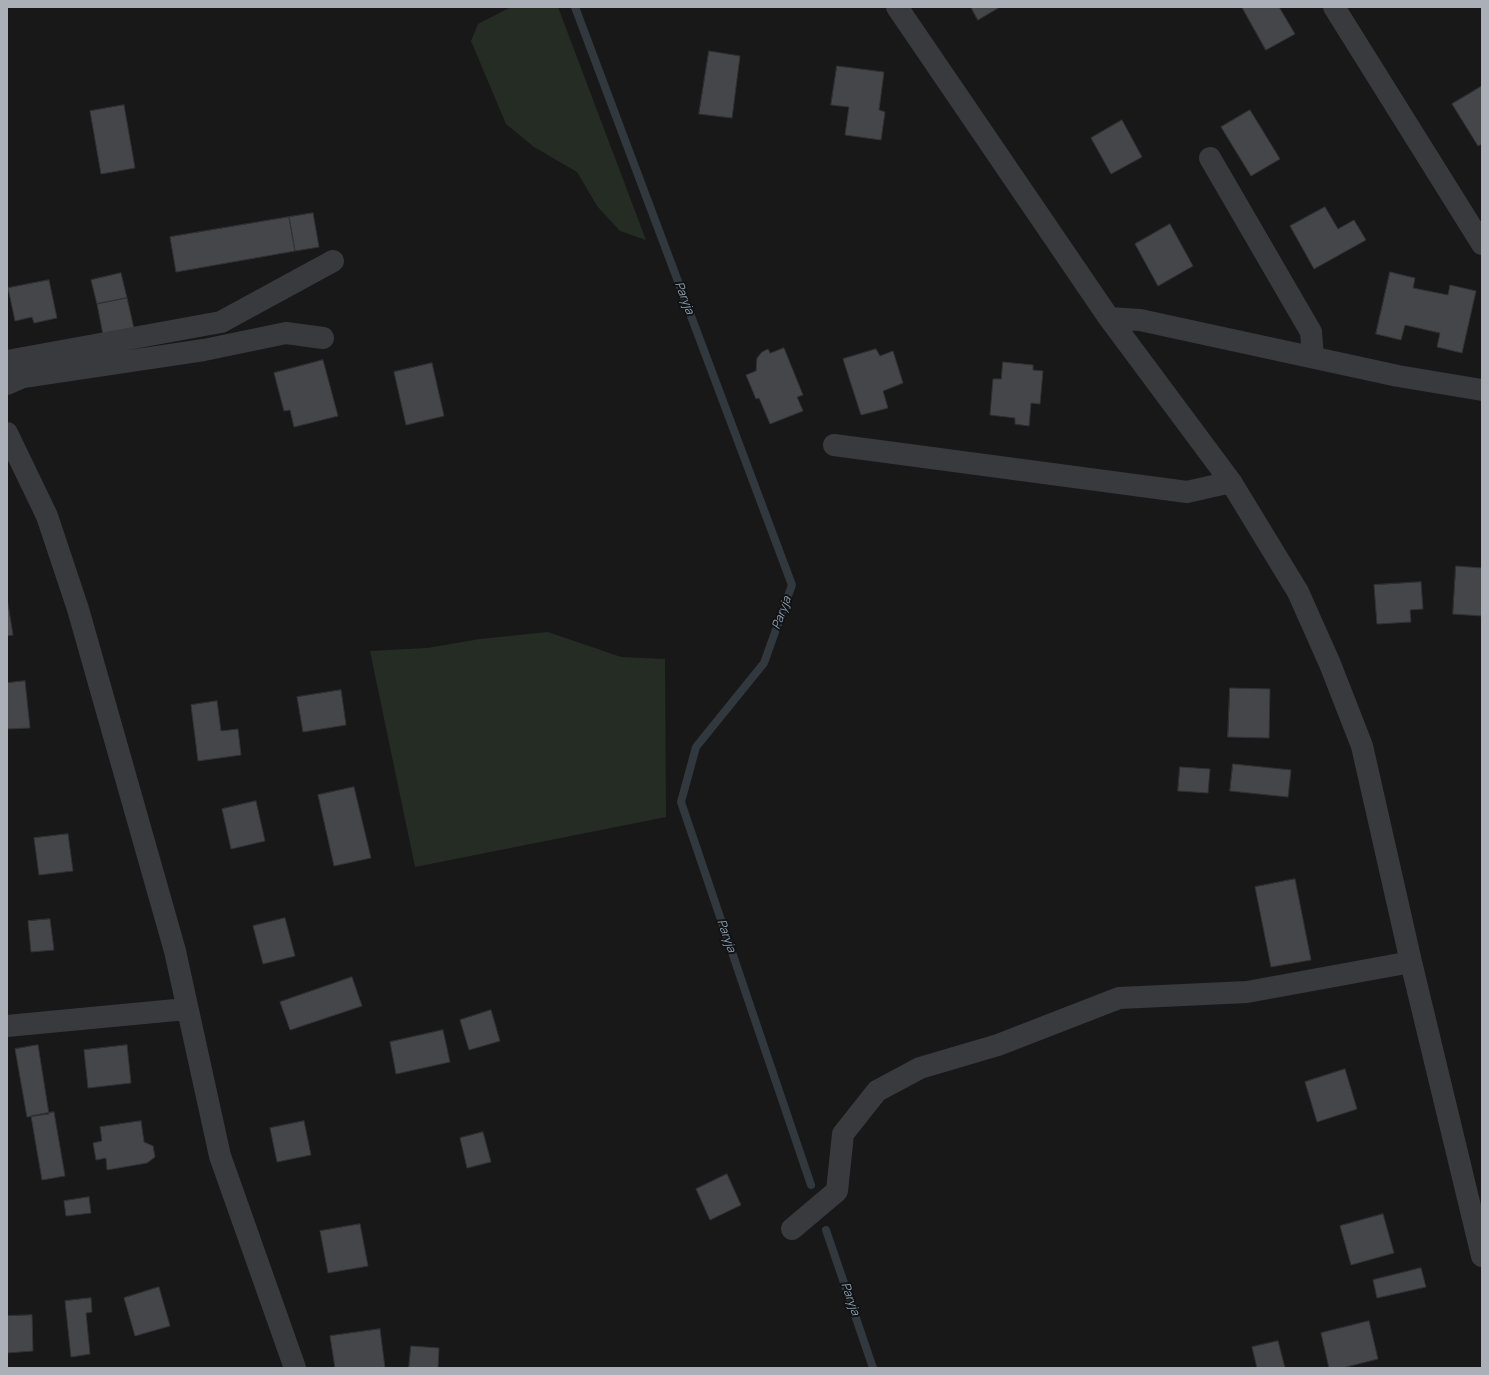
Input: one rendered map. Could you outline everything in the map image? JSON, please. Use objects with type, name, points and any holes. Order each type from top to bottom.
[{"type":"street","points":[[897,7],[1109,318],[1231,482],[1298,592],[1330,664],[1362,746],[1411,962],[1482,1256]]},
{"type":"street","points":[[1334,7],[1482,244]]},
{"type":"street","points":[[1210,158],[1311,332],[1313,357]]},
{"type":"street","points":[[7,361],[221,322],[333,260]]},
{"type":"street","points":[[1109,318],[1140,320],[1398,376],[1482,390]]},
{"type":"street","points":[[7,384],[23,377],[204,350],[286,333],[323,338]]},
{"type":"street","points":[[7,433],[47,516],[78,609],[175,951],[186,1009],[220,1156],[296,1368]]},
{"type":"street","points":[[834,445],[1187,492],[1231,482]]},
{"type":"street","points":[[792,1230],[837,1191],[843,1134],[877,1091],[920,1068],[998,1045],[1119,998],[1247,992],[1411,962]]},
{"type":"street","points":[[7,1026],[186,1009]]},
{"type":"shaded area","points":[[511,7],[558,7],[646,240],[620,231],[597,206],[577,172],[534,147],[506,124],[471,41],[478,24]]},
{"type":"shaded area","points":[[548,632],[621,657],[665,659],[666,817],[415,867],[370,651],[427,648],[480,639]]},
{"type":"building","points":[[971,7],[1000,7],[978,20]]},
{"type":"building","points":[[1242,7],[1279,7],[1295,34],[1266,50]]},
{"type":"building","points":[[709,51],[740,56],[732,118],[699,114]]},
{"type":"building","points":[[837,66],[884,72],[879,110],[885,112],[881,140],[845,135],[849,107],[831,105]]},
{"type":"building","points":[[1482,86],[1482,144],[1478,146],[1452,104]]},
{"type":"building","points":[[124,105],[135,168],[101,174],[90,111]]},
{"type":"building","points":[[1250,110],[1280,159],[1251,176],[1221,127]]},
{"type":"building","points":[[1122,120],[1142,157],[1111,174],[1091,138]]},
{"type":"building","points":[[1325,207],[1338,229],[1354,220],[1366,240],[1314,269],[1290,226]]},
{"type":"building","points":[[313,213],[319,247],[295,251],[289,217]]},
{"type":"building","points":[[289,217],[295,251],[176,272],[170,237]]},
{"type":"building","points":[[1170,224],[1193,266],[1158,286],[1135,244]]},
{"type":"building","points":[[1390,272],[1415,278],[1413,288],[1448,295],[1450,285],[1476,291],[1462,353],[1437,347],[1440,333],[1405,325],[1401,340],[1376,334]]},
{"type":"building","points":[[121,273],[127,298],[97,304],[91,280]]},
{"type":"building","points":[[49,280],[57,318],[34,323],[32,317],[15,321],[8,288]]},
{"type":"building","points":[[127,298],[135,333],[104,340],[97,304]]},
{"type":"building","points":[[784,348],[803,395],[797,397],[803,411],[770,424],[759,398],[756,399],[746,375],[756,371],[757,358],[762,352],[768,349],[770,353]]},
{"type":"building","points":[[876,349],[880,356],[893,351],[903,383],[883,391],[888,408],[861,415],[843,359]]},
{"type":"building","points":[[323,360],[338,416],[294,427],[290,410],[284,411],[274,373]]},
{"type":"building","points":[[1003,362],[1033,365],[1033,370],[1043,371],[1040,404],[1031,403],[1029,426],[1015,424],[1015,418],[990,415],[993,379],[1001,379]]},
{"type":"building","points":[[432,363],[444,416],[406,425],[394,372]]},
{"type":"building","points":[[1456,566],[1482,568],[1482,616],[1453,614]]},
{"type":"building","points":[[1421,582],[1423,609],[1410,610],[1411,622],[1377,624],[1374,585]]},
{"type":"building","points":[[7,598],[13,635],[7,636]]},
{"type":"building","points":[[25,681],[30,728],[7,729],[7,683]]},
{"type":"building","points":[[1230,688],[1270,689],[1269,738],[1228,737]]},
{"type":"building","points":[[341,690],[346,725],[303,732],[297,697]]},
{"type":"building","points":[[217,701],[221,731],[238,729],[241,755],[198,761],[191,705]]},
{"type":"building","points":[[1233,764],[1291,770],[1288,797],[1230,791]]},
{"type":"building","points":[[1180,767],[1210,769],[1208,793],[1178,791]]},
{"type":"building","points":[[354,787],[371,858],[334,866],[318,795]]},
{"type":"building","points":[[256,801],[265,841],[231,849],[222,809]]},
{"type":"building","points":[[68,834],[73,871],[39,875],[34,838]]},
{"type":"building","points":[[1295,879],[1311,960],[1271,967],[1255,887]]},
{"type":"building","points":[[285,918],[295,956],[263,964],[253,926]]},
{"type":"building","points":[[50,919],[54,950],[31,952],[28,921]]},
{"type":"building","points":[[352,977],[362,1006],[290,1030],[280,1002]]},
{"type":"building","points":[[491,1010],[500,1041],[469,1050],[460,1020]]},
{"type":"building","points":[[443,1030],[450,1062],[396,1074],[390,1042]]},
{"type":"building","points":[[38,1045],[49,1114],[27,1117],[15,1049]]},
{"type":"building","points":[[127,1045],[131,1083],[88,1088],[84,1050]]},
{"type":"building","points":[[1345,1069],[1357,1109],[1317,1122],[1305,1082]]},
{"type":"building","points":[[54,1112],[65,1176],[42,1180],[31,1116]]},
{"type":"building","points":[[141,1121],[144,1142],[153,1146],[155,1157],[147,1163],[107,1170],[106,1158],[96,1160],[93,1143],[102,1141],[100,1127]]},
{"type":"building","points":[[304,1121],[311,1155],[277,1162],[270,1128]]},
{"type":"building","points":[[483,1132],[491,1162],[467,1168],[460,1138]]},
{"type":"building","points":[[727,1174],[741,1205],[710,1220],[696,1189]]},
{"type":"building","points":[[89,1197],[91,1213],[66,1216],[64,1201]]},
{"type":"building","points":[[1383,1214],[1394,1253],[1351,1265],[1340,1226]]},
{"type":"building","points":[[360,1224],[368,1266],[328,1273],[320,1231]]},
{"type":"building","points":[[1421,1268],[1426,1287],[1377,1298],[1373,1280]]},
{"type":"building","points":[[159,1287],[170,1326],[135,1336],[124,1298]]},
{"type":"building","points":[[91,1298],[92,1312],[86,1313],[90,1354],[71,1357],[65,1301]]},
{"type":"building","points":[[32,1315],[33,1351],[7,1353],[7,1316]]},
{"type":"building","points":[[1369,1321],[1378,1359],[1342,1368],[1329,1368],[1321,1333]]},
{"type":"building","points":[[380,1329],[385,1368],[335,1368],[330,1336]]},
{"type":"building","points":[[1278,1341],[1285,1368],[1257,1368],[1252,1347]]},
{"type":"building","points":[[411,1346],[439,1348],[438,1368],[409,1368]]},
{"type":"waterway","name":"Paryja","points":[[575,7],[792,585],[764,663],[696,747],[681,802],[811,1185]]},
{"type":"waterway","name":"Paryja","points":[[826,1230],[873,1368]]}]
